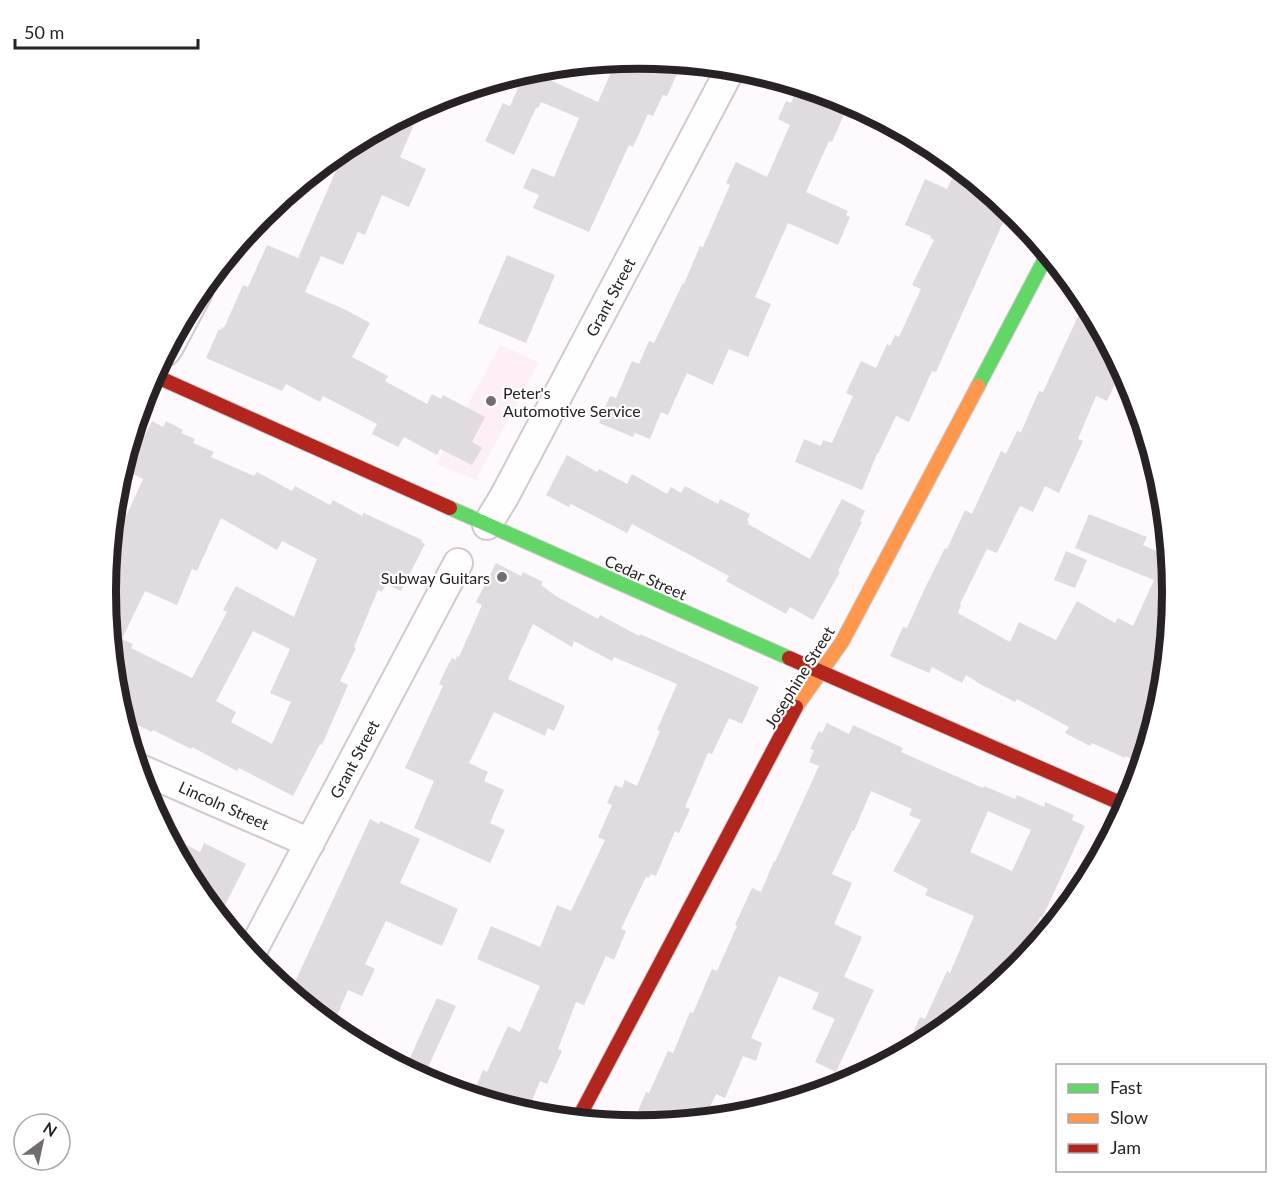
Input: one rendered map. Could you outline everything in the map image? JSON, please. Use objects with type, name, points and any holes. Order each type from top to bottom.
[{"type":"street","name":"Grant Street","points":[[487,525],[727,76]]},
{"type":"street","name":"Josephine Street","points":[[582,1112],[799,701],[842,642],[1044,261]]},
{"type":"street","name":"Cedar Street","points":[[162,379],[487,525],[1118,802]]},
{"type":"street","name":"Grant Street","points":[[255,946],[458,563]]},
{"type":"street","name":"Lincoln Street","points":[[149,773],[310,843]]},
{"type":"shaded area","points":[[500,345],[539,362],[476,480],[436,464]]},
{"type":"building","points":[[612,70],[679,70],[667,96],[663,95],[653,116],[648,114],[633,147],[629,145],[589,232],[533,208],[539,195],[523,188],[532,168],[554,177],[579,118],[541,102],[514,155],[485,141],[503,103],[510,106],[520,83],[552,76],[550,80],[598,102]]},
{"type":"building","points":[[795,93],[845,112],[806,192],[848,211],[846,215],[850,217],[838,245],[788,223],[755,297],[771,304],[748,357],[729,349],[713,385],[687,373],[668,415],[661,412],[650,439],[635,433],[633,437],[599,423],[610,396],[616,398],[632,361],[639,364],[649,341],[654,343],[684,284],[700,246],[703,247],[730,185],[726,183],[736,162],[767,177],[790,125],[778,119],[786,101],[791,103]]},
{"type":"building","points":[[416,119],[400,157],[426,169],[409,207],[382,195],[365,235],[358,232],[343,265],[321,256],[305,292],[370,323],[352,357],[388,376],[385,381],[427,404],[432,394],[441,399],[443,395],[485,417],[472,442],[482,448],[472,465],[440,449],[437,455],[404,437],[398,447],[372,434],[377,424],[323,396],[320,402],[286,384],[282,391],[206,358],[219,329],[224,328],[243,285],[248,287],[267,245],[298,258],[339,164],[377,139]]},
{"type":"building","points":[[954,175],[1005,218],[936,372],[932,371],[909,422],[896,416],[862,490],[795,462],[804,439],[821,446],[823,440],[832,443],[853,396],[846,393],[861,361],[876,368],[887,344],[890,346],[895,335],[899,337],[921,289],[912,285],[934,240],[930,238],[931,236],[905,225],[925,179],[947,189]]},
{"type":"building","points":[[507,255],[555,275],[526,343],[478,323]]},
{"type":"building","points":[[1081,312],[1117,380],[1107,401],[1096,396],[1078,439],[1083,441],[1059,493],[1045,486],[1033,512],[1020,506],[997,553],[987,549],[960,604],[958,613],[1010,642],[1019,622],[1056,640],[1077,601],[1115,623],[1118,618],[1133,626],[1154,580],[1075,548],[1089,514],[1147,537],[1143,545],[1161,553],[1161,626],[1152,694],[1138,746],[1132,759],[1092,743],[1090,746],[1065,733],[1069,727],[1017,699],[1015,702],[966,675],[962,683],[932,667],[929,673],[890,656],[903,627],[907,628],[965,510],[972,514],[1001,451],[1006,454],[1017,431],[1021,432],[1039,391],[1043,392]]},
{"type":"building","points":[[152,421],[163,427],[166,421],[183,430],[181,433],[195,439],[193,443],[214,452],[211,457],[254,476],[257,472],[292,491],[295,486],[330,505],[333,500],[362,516],[364,513],[422,540],[421,542],[425,544],[401,591],[386,584],[382,592],[378,590],[354,647],[356,648],[340,681],[348,685],[322,745],[320,744],[293,796],[239,768],[237,771],[192,747],[191,749],[153,730],[152,732],[133,723],[120,660],[116,592],[117,558],[119,531],[143,479],[130,473],[134,457]],"holes":[[[221,518],[277,550],[282,541],[317,559],[294,617],[236,586],[223,610],[227,612],[192,678],[131,648],[133,644],[122,639],[145,591],[177,605],[192,569],[197,571]],[[253,631],[290,649],[270,693],[291,702],[272,744],[231,722],[236,712],[216,701]]]},
{"type":"building","points":[[567,455],[597,472],[599,469],[627,484],[632,474],[667,494],[671,487],[681,493],[685,486],[718,504],[720,499],[750,514],[748,524],[810,559],[842,499],[865,511],[838,571],[840,572],[813,620],[790,607],[786,614],[726,581],[729,576],[632,524],[627,533],[571,504],[569,507],[546,495]]},
{"type":"building","points":[[1066,551],[1087,560],[1075,588],[1054,580]]},
{"type":"building","points":[[496,563],[521,576],[523,572],[543,582],[541,585],[556,596],[598,619],[600,615],[639,636],[640,634],[759,687],[742,724],[729,718],[712,754],[708,753],[685,807],[690,809],[679,833],[675,831],[656,876],[651,874],[649,878],[646,877],[621,929],[626,931],[614,960],[606,956],[584,1005],[576,1002],[558,1049],[562,1051],[547,1084],[540,1081],[531,1104],[475,1088],[483,1070],[487,1072],[508,1026],[520,1032],[540,986],[477,959],[491,926],[540,947],[557,905],[571,911],[605,840],[598,837],[612,805],[607,803],[615,785],[622,788],[625,780],[637,786],[660,731],[657,730],[677,684],[614,657],[612,661],[574,641],[572,647],[533,624],[508,679],[565,706],[554,731],[548,728],[545,736],[494,712],[469,763],[488,772],[484,781],[504,790],[490,823],[505,830],[490,863],[414,828],[434,781],[405,768],[443,686],[439,684],[447,667],[452,658],[456,660],[457,656],[459,657],[482,605],[476,602]]},
{"type":"building","points":[[827,723],[849,734],[853,725],[903,748],[901,752],[983,788],[984,786],[1015,799],[1017,795],[1044,807],[1045,802],[1074,815],[1072,820],[1085,826],[1030,939],[984,985],[930,1027],[910,1039],[920,1017],[925,1019],[947,971],[950,973],[974,916],[925,895],[928,889],[893,871],[921,820],[909,815],[912,809],[871,791],[832,874],[852,883],[834,924],[862,937],[844,977],[874,990],[836,1072],[815,1062],[835,1019],[812,1009],[819,993],[779,976],[751,1038],[762,1043],[756,1061],[743,1056],[725,1098],[716,1094],[708,1111],[693,1107],[691,1112],[636,1115],[668,1051],[673,1053],[690,1012],[693,1013],[712,969],[717,971],[752,888],[761,892],[819,766],[809,762],[814,750],[810,749],[819,731],[822,733]],"holes":[[[988,811],[1031,830],[1012,871],[970,852]]]},
{"type":"building","points":[[370,819],[379,824],[380,821],[420,839],[400,883],[458,909],[442,946],[386,921],[365,964],[375,969],[362,996],[348,990],[336,1018],[294,985]]},
{"type":"building","points":[[180,841],[200,852],[204,843],[246,864],[223,909],[204,883]]},
{"type":"building","points":[[437,998],[456,1006],[427,1070],[409,1061]]},
{"type":"traffic: fast","points":[[978,386],[1044,261]]},
{"type":"traffic: fast","points":[[450,508],[789,658]]},
{"type":"traffic: slow","points":[[796,707],[842,642],[978,386]]},
{"type":"traffic: jam","points":[[162,379],[450,508]]},
{"type":"traffic: jam","points":[[789,658],[1118,802]]},
{"type":"traffic: jam","points":[[582,1112],[796,707]]},
{"type":"place","name":"Peter's Automotive Service","points":[[491,401]]},
{"type":"place","name":"Subway Guitars","points":[[502,577]]}]
